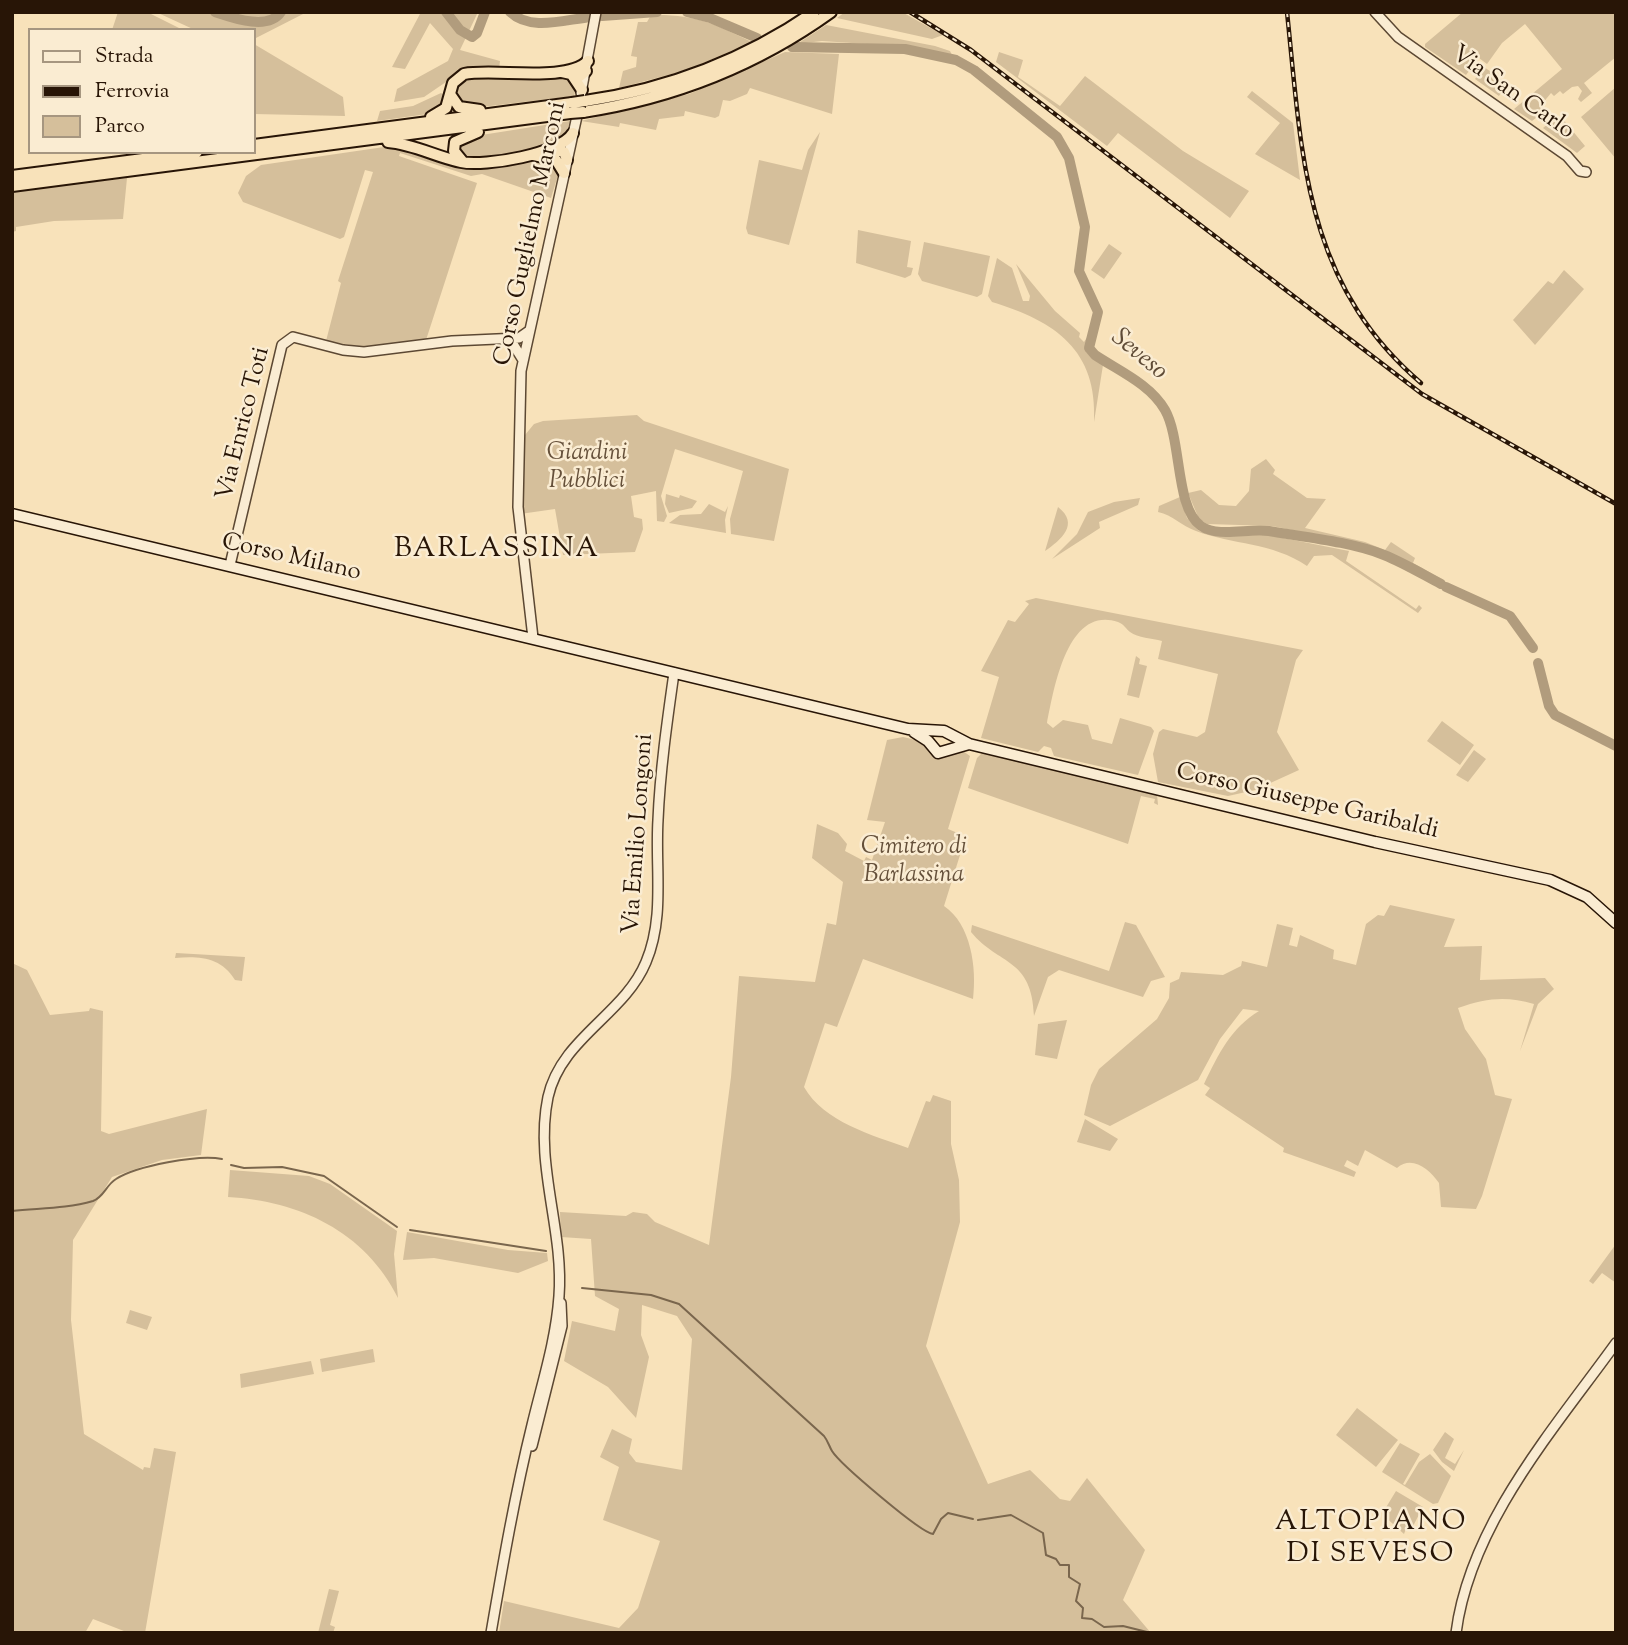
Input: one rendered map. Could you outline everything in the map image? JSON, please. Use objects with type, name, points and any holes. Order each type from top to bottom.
[{"type":"highway","points":[[582,81],[680,80],[760,46],[804,19],[829,13]]},
{"type":"highway","points":[[380,128],[440,114],[446,108],[455,80],[469,73],[555,71],[582,81],[676,91],[733,70],[772,50],[788,41],[816,17]]},
{"type":"highway","points":[[12,186],[361,141],[571,108],[582,81]]},
{"type":"highway","points":[[450,94],[463,109],[522,115]]},
{"type":"highway","points":[[256,145],[380,128],[522,115]]},
{"type":"highway","points":[[466,163],[454,151],[458,139],[522,115]]},
{"type":"highway","points":[[564,173],[562,156],[566,142],[573,133]]},
{"type":"highway","points":[[361,141],[399,143],[466,163],[528,155],[562,156]]},
{"type":"highway","points":[[12,176],[182,154]]},
{"type":"main road","name":"Corso Milano","points":[[16,515],[905,728]]},
{"type":"main road","points":[[905,728],[950,734],[973,745]]},
{"type":"main road","points":[[905,728],[938,752],[973,745]]},
{"type":"main road","points":[[930,745],[932,736],[937,731]]},
{"type":"main road","points":[[949,749],[952,743],[950,734]]},
{"type":"main road","name":"Corso Giuseppe Garibaldi","points":[[973,745],[1386,845],[1550,880],[1587,897],[1616,923]]},
{"type":"street","name":"Via San Carlo","points":[[1375,12],[1413,48],[1572,159],[1580,171],[1586,172]]},
{"type":"street","name":"Corso Guglielmo Marconi","points":[[562,156],[573,133],[596,17]]},
{"type":"street","name":"Corso Guglielmo Marconi","points":[[533,638],[518,507],[523,360],[564,173]]},
{"type":"street","points":[[514,342],[530,330]]},
{"type":"street","name":"Via Enrico Toti","points":[[230,565],[282,345],[293,337],[343,350],[364,352],[452,341],[514,342]]},
{"type":"street","points":[[514,342],[526,345]]},
{"type":"street","points":[[514,342],[523,360]]},
{"type":"street","name":"Via Emilio Longoni","points":[[525,1464],[539,1426],[562,1326],[559,1248],[546,1179],[545,1123],[548,1095],[558,1068],[570,1051],[632,987],[652,944],[659,888],[658,811],[674,673]]},
{"type":"street","name":"Via Emilio Longoni","points":[[539,1426],[537,1418],[559,1298]]},
{"type":"street","name":"Via Emilio Longoni","points":[[491,1633],[546,1372],[562,1326]]},
{"type":"street","points":[[1456,1633],[1465,1590],[1504,1500],[1616,1343]]},
{"type":"green space","points":[[118,12],[147,12],[179,28],[113,28]]},
{"type":"green space","points":[[156,12],[307,12],[256,38],[256,28],[191,28]]},
{"type":"green space","points":[[421,12],[478,12],[460,50],[500,61],[499,69],[462,71],[424,97],[394,102],[397,89],[448,61],[453,49],[430,23],[405,69],[392,67]]},
{"type":"green space","points":[[845,12],[902,12],[943,35],[932,39],[837,18]]},
{"type":"green space","points":[[1463,12],[1616,12],[1616,57],[1584,83],[1592,93],[1581,102],[1578,99],[1582,91],[1578,86],[1563,94],[1560,91],[1554,96],[1551,93],[1542,104],[1546,110],[1532,121],[1514,109],[1562,69],[1525,24],[1502,43],[1487,64],[1479,58],[1466,75],[1425,47],[1425,44]]},
{"type":"green space","points":[[651,15],[692,18],[752,42],[687,70],[619,88],[623,71],[636,67],[637,57],[631,56],[638,22],[647,22]]},
{"type":"green space","points":[[826,25],[935,46],[950,51],[952,55],[867,44],[822,41],[797,44]]},
{"type":"green space","points":[[256,45],[343,97],[345,116],[256,114]]},
{"type":"green space","points":[[785,52],[839,54],[832,114],[750,88],[747,94],[730,101],[723,100],[719,116],[715,118],[685,111],[684,116],[659,119],[656,130],[620,123],[619,127],[581,121],[689,94]]},
{"type":"green space","points":[[999,52],[1023,60],[1018,77],[1060,106],[1085,76],[1183,151],[1249,191],[1230,218],[1118,133],[1107,146],[996,62]]},
{"type":"green space","points":[[1484,67],[1507,83],[1499,96],[1475,79]]},
{"type":"green space","points":[[465,78],[569,78],[576,89],[574,96],[473,108],[463,106],[455,94],[457,85]]},
{"type":"green space","points":[[1616,87],[1616,159],[1581,117]]},
{"type":"green space","points":[[1252,91],[1293,123],[1300,180],[1255,154],[1280,123],[1247,97]]},
{"type":"green space","points":[[441,93],[446,96],[446,102],[435,113],[377,121],[380,111],[413,106]]},
{"type":"green space","points":[[1562,118],[1585,146],[1577,153],[1543,128],[1554,119],[1558,123]]},
{"type":"green space","points":[[570,121],[565,136],[501,157],[462,158],[457,144],[469,137]]},
{"type":"green space","points":[[820,132],[789,245],[748,234],[746,228],[759,160],[802,170],[808,150]]},
{"type":"green space","points":[[384,147],[460,165],[542,161],[554,163],[558,175],[551,198],[482,174],[471,176],[400,153],[399,156],[477,183],[426,340],[370,348],[326,341],[341,283],[338,281],[373,172],[365,170],[344,237],[340,239],[243,202],[238,193],[246,176],[261,165]]},
{"type":"green space","points":[[127,178],[123,219],[54,221],[16,227],[16,231],[12,232],[12,191]]},
{"type":"green space","points":[[858,230],[911,241],[907,267],[913,268],[911,275],[905,278],[856,263]]},
{"type":"green space","points":[[924,242],[990,256],[982,294],[977,297],[922,281],[918,274]]},
{"type":"green space","points":[[1109,244],[1122,253],[1104,279],[1091,270]]},
{"type":"green space","points":[[997,258],[1012,268],[1023,301],[1029,301],[1030,296],[1016,264],[1055,311],[1080,333],[1079,337],[1084,342],[1088,336],[1086,352],[1103,365],[1094,422],[1089,376],[1080,357],[1068,342],[1053,329],[992,302],[988,296]]},
{"type":"green space","points":[[1564,270],[1584,289],[1535,345],[1513,320],[1548,281],[1553,284]]},
{"type":"green space","name":"Giardini Pubblici","points":[[637,415],[644,421],[789,469],[774,541],[731,534],[730,519],[743,471],[675,449],[661,496],[667,516],[664,522],[657,521],[656,491],[631,496],[634,517],[642,519],[643,529],[635,552],[563,555],[555,509],[520,514],[525,435],[534,424],[543,421]]},
{"type":"green space","points":[[1266,459],[1275,470],[1273,474],[1307,498],[1326,499],[1305,528],[1365,542],[1385,550],[1391,542],[1415,558],[1413,563],[1444,580],[1370,546],[1272,526],[1207,524],[1199,519],[1188,493],[1201,490],[1219,505],[1236,506],[1249,491],[1251,469]]},
{"type":"green space","points":[[666,494],[679,498],[680,495],[697,501],[692,508],[669,513],[665,504]]},
{"type":"green space","points":[[1180,497],[1187,518],[1199,531],[1224,536],[1268,535],[1349,551],[1346,561],[1416,609],[1419,605],[1422,608],[1418,613],[1332,555],[1314,556],[1307,566],[1280,552],[1196,531],[1158,512],[1159,506]]},
{"type":"green space","points":[[1140,498],[1138,505],[1099,522],[1100,528],[1052,559],[1077,534],[1088,512],[1114,502]]},
{"type":"green space","points":[[709,504],[725,512],[728,506],[726,533],[669,523],[680,515],[701,514]]},
{"type":"green space","points":[[1058,507],[1064,513],[1068,525],[1062,537],[1045,551]]},
{"type":"green space","points":[[1036,598],[1303,650],[1296,660],[1277,732],[1299,770],[1255,790],[1228,796],[1158,782],[1153,754],[1159,732],[1163,729],[1197,737],[1205,732],[1218,674],[1158,659],[1162,641],[1133,634],[1118,622],[1101,620],[1086,626],[1066,653],[1047,723],[1053,728],[1063,720],[1088,725],[1092,739],[1112,744],[1120,718],[1151,727],[1154,731],[1138,775],[1054,756],[1051,748],[1044,746],[1038,752],[981,738],[999,677],[981,671],[1008,620],[1015,622],[1029,604],[1025,601]]},
{"type":"green space","points":[[1136,656],[1140,659],[1139,664],[1147,666],[1139,698],[1127,695]]},
{"type":"green space","points":[[1442,721],[1474,745],[1460,765],[1427,741]]},
{"type":"green space","name":"Cimitero di Barlassina","points":[[903,737],[925,742],[930,751],[960,749],[970,756],[948,829],[960,834],[960,855],[944,906],[953,914],[966,935],[973,961],[973,999],[863,959],[837,1027],[825,1023],[804,1087],[813,1099],[836,1118],[908,1148],[926,1101],[930,1102],[933,1095],[951,1101],[951,1144],[959,1180],[960,1222],[926,1346],[988,1484],[1030,1470],[1060,1499],[1070,1501],[1087,1478],[1145,1550],[1123,1600],[1151,1633],[499,1633],[504,1601],[619,1628],[638,1608],[660,1541],[603,1520],[619,1467],[600,1457],[612,1429],[632,1439],[629,1453],[636,1462],[682,1470],[692,1339],[677,1316],[642,1305],[641,1335],[649,1357],[636,1418],[608,1387],[564,1361],[572,1321],[615,1331],[619,1309],[595,1296],[591,1239],[561,1237],[560,1212],[626,1216],[633,1212],[647,1214],[655,1222],[709,1245],[731,1077],[739,976],[815,982],[827,923],[836,925],[843,882],[812,858],[817,824],[838,833],[847,844],[845,851],[864,861],[866,857],[872,860],[885,822],[867,820],[887,740]]},
{"type":"green space","points":[[1474,750],[1486,759],[1468,782],[1456,775]]},
{"type":"green space","points":[[983,752],[1157,794],[1158,805],[1154,803],[1155,799],[1141,796],[1128,844],[968,788],[977,758]]},
{"type":"green space","points":[[1390,905],[1455,919],[1444,947],[1482,946],[1480,980],[1545,978],[1554,989],[1538,1004],[1520,1051],[1534,1004],[1496,999],[1458,1008],[1465,1029],[1486,1059],[1495,1095],[1512,1099],[1476,1209],[1441,1207],[1439,1183],[1420,1165],[1414,1163],[1403,1164],[1397,1168],[1365,1150],[1358,1166],[1347,1160],[1344,1166],[1356,1172],[1354,1177],[1283,1152],[1284,1148],[1205,1095],[1210,1088],[1204,1084],[1227,1042],[1241,1025],[1259,1011],[1243,1009],[1220,1039],[1198,1080],[1110,1126],[1084,1115],[1091,1085],[1099,1069],[1157,1019],[1169,998],[1170,983],[1179,979],[1181,972],[1223,975],[1241,966],[1242,961],[1267,967],[1277,924],[1293,928],[1289,945],[1297,947],[1300,935],[1334,950],[1333,959],[1356,965],[1366,924],[1378,915],[1384,916]]},
{"type":"green space","points":[[1125,922],[1136,925],[1165,977],[1151,981],[1143,997],[1059,970],[1048,977],[1034,1016],[1032,997],[1021,972],[971,932],[972,925],[1109,971]]},
{"type":"green space","points":[[176,953],[245,957],[242,981],[235,980],[216,962],[193,957],[175,958]]},
{"type":"green space","points":[[12,963],[27,970],[50,1015],[89,1011],[90,1008],[103,1011],[101,1131],[109,1134],[207,1109],[201,1155],[162,1160],[112,1177],[73,1240],[71,1320],[84,1434],[143,1470],[144,1467],[150,1468],[154,1448],[176,1452],[145,1633],[129,1633],[93,1619],[85,1633],[12,1633]]},
{"type":"green space","points":[[1067,1020],[1057,1059],[1035,1055],[1038,1024]]},
{"type":"green space","points":[[1085,1119],[1118,1139],[1110,1151],[1077,1142]]},
{"type":"green space","points":[[230,1170],[309,1176],[330,1184],[397,1231],[394,1254],[398,1298],[368,1255],[327,1224],[280,1205],[228,1197]]},
{"type":"green space","points":[[407,1232],[508,1250],[547,1253],[548,1261],[518,1273],[434,1258],[403,1260]]},
{"type":"green space","points":[[1616,1244],[1616,1283],[1602,1273],[1593,1284],[1589,1281]]},
{"type":"green space","points":[[130,1310],[152,1317],[147,1330],[126,1323]]},
{"type":"green space","points":[[373,1349],[375,1362],[322,1372],[320,1359]]},
{"type":"green space","points":[[311,1361],[314,1374],[241,1388],[240,1374]]},
{"type":"green space","points":[[1357,1408],[1398,1440],[1376,1467],[1336,1435]]},
{"type":"green space","points":[[1445,1432],[1454,1439],[1445,1458],[1455,1464],[1464,1450],[1454,1471],[1442,1462],[1433,1450]]},
{"type":"green space","points":[[1400,1443],[1420,1454],[1403,1484],[1405,1485],[1419,1462],[1430,1454],[1451,1476],[1438,1503],[1433,1504],[1382,1472]]},
{"type":"green space","points":[[1396,1491],[1423,1507],[1412,1528],[1407,1526],[1404,1534],[1382,1514]]},
{"type":"green space","points":[[329,1589],[339,1591],[330,1625],[335,1627],[333,1633],[318,1633]]},
{"type":"waterway","name":"Seveso","points":[[215,12],[240,20],[259,22],[275,18],[281,12]]},
{"type":"waterway","name":"Seveso","points":[[446,12],[460,30],[472,37],[477,33],[485,12]]},
{"type":"waterway","name":"Seveso","points":[[510,12],[518,18],[538,23],[592,17]]},
{"type":"waterway","name":"Seveso","points":[[602,16],[657,12]]},
{"type":"waterway","name":"Seveso","points":[[687,12],[710,18],[757,38]]},
{"type":"waterway","name":"Seveso","points":[[792,47],[905,49],[956,60],[974,70],[1057,137],[1069,158],[1085,227],[1079,271],[1098,312],[1089,348],[1095,355],[1143,385],[1165,410],[1174,438],[1187,504],[1201,526],[1208,530],[1225,532],[1269,531],[1371,550],[1441,584]]},
{"type":"waterway","name":"Seveso","points":[[1446,587],[1510,616],[1533,648]]},
{"type":"waterway","name":"Seveso","points":[[1538,663],[1549,706],[1555,715],[1616,746]]},
{"type":"waterway","points":[[12,1211],[83,1204],[100,1197],[110,1184],[125,1174],[184,1160],[222,1159]]},
{"type":"waterway","points":[[231,1165],[244,1168],[282,1167],[324,1176],[397,1227]]},
{"type":"waterway","points":[[410,1230],[546,1251]]},
{"type":"waterway","points":[[582,1288],[651,1295],[679,1304],[824,1436],[832,1451],[849,1469],[913,1522],[933,1534],[941,1519],[948,1513],[973,1519]]},
{"type":"waterway","points":[[978,1520],[1011,1515],[1043,1533],[1046,1555],[1056,1559],[1060,1565],[1069,1565],[1069,1577],[1080,1584],[1076,1601],[1083,1608],[1082,1618],[1092,1619],[1104,1627],[1123,1626],[1151,1633]]},
{"type":"railway","points":[[910,12],[971,50],[1422,394],[1616,504]]},
{"type":"railway","points":[[1287,12],[1305,165],[1315,213],[1331,259],[1352,302],[1382,344],[1421,383]]},
{"type":"district","name":"BARLASSINA","points":[[497,551]]},
{"type":"district","name":"ALTOPIANO DI SEVESO","points":[[1371,1540]]}]
